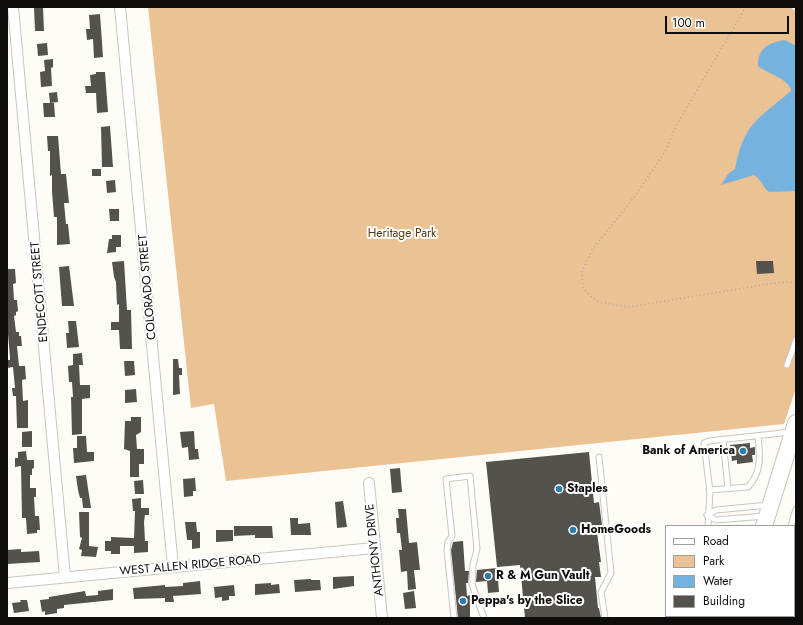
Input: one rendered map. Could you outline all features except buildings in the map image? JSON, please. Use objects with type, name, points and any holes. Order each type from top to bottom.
[{"type":"main road","points":[[767,516],[794,428]]},
{"type":"street","name":"ENDECOTT STREET","points":[[13,7],[65,577]]},
{"type":"street","name":"COLORADO STREET","points":[[120,7],[173,567]]},
{"type":"street","name":"ANTHONY DRIVE","points":[[369,483],[374,548],[382,618]]},
{"type":"street","name":"WEST ALLEN RIDGE ROAD","points":[[7,583],[374,548]]},
{"type":"lane","points":[[787,365],[796,340]]},
{"type":"lane","points":[[708,525],[709,490],[704,443],[708,441],[758,436],[794,428]]},
{"type":"lane","points":[[709,490],[748,487],[760,466],[758,436]]},
{"type":"lane","points":[[724,439],[728,489]]},
{"type":"lane","points":[[599,457],[611,573],[601,592],[605,618]]},
{"type":"lane","points":[[454,618],[447,550],[448,542],[452,536],[446,479],[470,476],[477,549],[473,565],[472,584],[484,618]]},
{"type":"lane","points":[[791,525],[796,509]]},
{"type":"lane","points":[[707,516],[716,510],[767,516]]},
{"type":"lane","points":[[707,516],[716,520],[767,516]]},
{"type":"path","points":[[746,7],[677,124],[665,152],[635,196],[592,250],[582,272],[583,287],[589,295],[599,302],[629,307],[768,284],[796,283]]},
{"type":"green space","name":"Heritage Park","points":[[148,7],[796,7],[796,388],[784,424],[226,481],[214,404],[191,408]]},
{"type":"water","points":[[785,40],[796,46],[796,191],[769,192],[754,175],[721,185],[728,174],[735,169],[743,141],[748,132],[761,116],[791,91],[787,83],[758,66],[762,50],[769,45]]},
{"type":"place","name":"Bank of America","points":[[743,451]]},
{"type":"place","name":"Staples","points":[[559,489]]},
{"type":"place","name":"HomeGoods","points":[[573,530]]},
{"type":"place","name":"R & M Gun Vault","points":[[488,576]]},
{"type":"place","name":"Peppa's by the Slice","points":[[463,601]]}]
